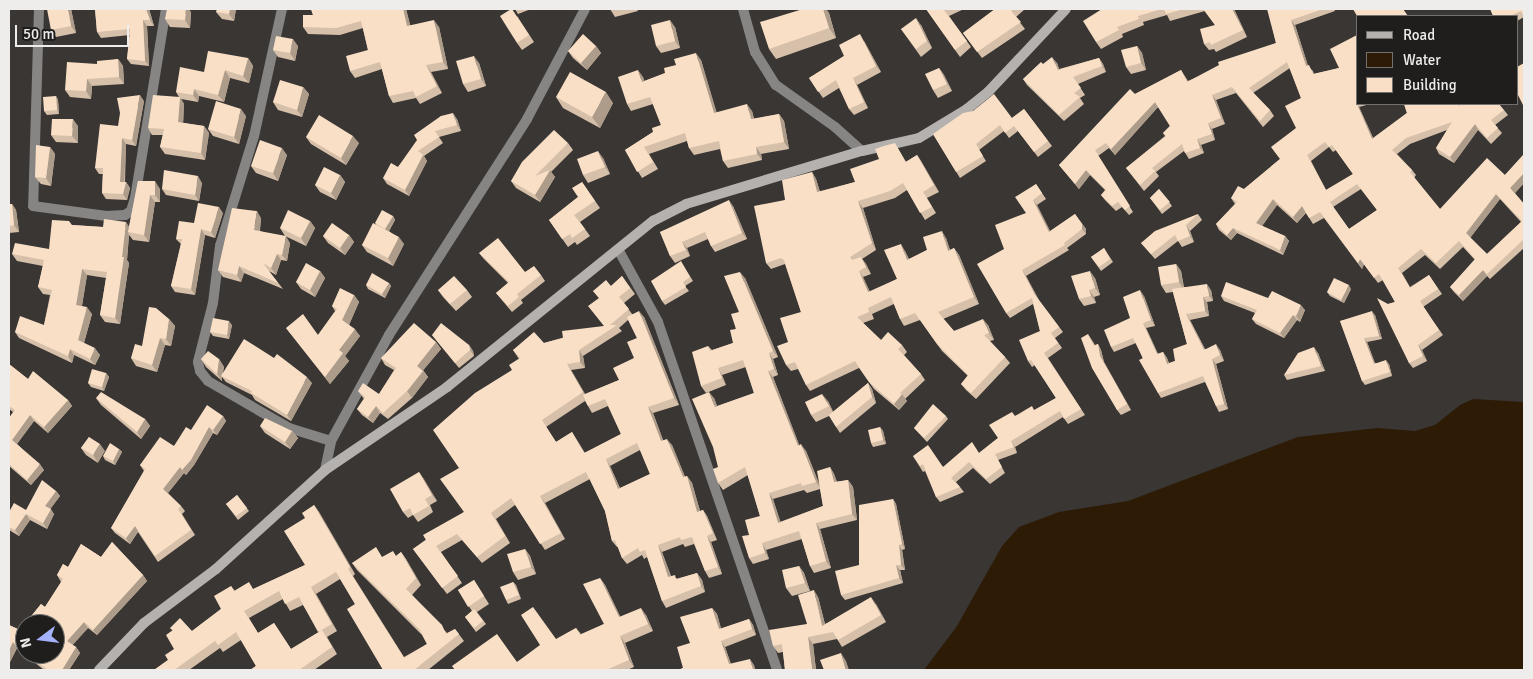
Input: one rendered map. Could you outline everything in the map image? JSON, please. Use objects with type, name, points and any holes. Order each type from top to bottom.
[{"type":"main road","points":[[99,670],[144,623],[216,569],[325,470],[447,387],[619,252],[654,221],[686,204],[862,151],[919,138],[967,109],[989,91],[1066,9]]},
{"type":"street","points":[[39,9],[33,206],[106,216],[125,215],[131,211],[135,198],[166,9]]},
{"type":"street","points":[[282,9],[254,136],[220,246],[213,304],[198,362],[200,371],[208,381],[289,428],[331,441]]},
{"type":"street","points":[[325,470],[331,441],[389,336],[526,119],[585,9]]},
{"type":"street","points":[[743,9],[755,52],[776,85],[835,127],[862,151]]},
{"type":"street","points":[[619,252],[658,322],[777,670]]},
{"type":"water","points":[[1473,399],[1524,402],[1524,670],[924,670],[957,626],[1002,546],[1019,527],[1059,512],[1128,501],[1298,437],[1377,428],[1415,431],[1435,425],[1460,405]]},
{"type":"building","points":[[47,9],[68,9],[71,26],[51,30]]},
{"type":"building","points":[[95,9],[146,9],[150,20],[143,20],[145,61],[127,59],[130,29],[97,32]]},
{"type":"building","points":[[167,9],[186,9],[185,20],[165,19]]},
{"type":"building","points":[[217,9],[230,9],[229,14],[216,12]]},
{"type":"building","points":[[311,9],[403,9],[407,26],[434,20],[443,62],[426,65],[437,86],[416,97],[413,91],[389,96],[380,62],[350,71],[346,56],[368,50],[361,21],[336,28],[303,27],[303,15],[313,15]]},
{"type":"building","points":[[511,9],[529,35],[517,43],[500,16]]},
{"type":"building","points":[[803,9],[823,9],[829,28],[769,49],[760,22]]},
{"type":"building","points":[[926,9],[946,9],[944,10],[967,41],[955,50]]},
{"type":"building","points":[[995,9],[1014,9],[1011,11],[1021,22],[977,52],[963,33]]},
{"type":"building","points":[[1102,9],[1162,9],[1138,16],[1139,19],[1117,27],[1119,30],[1096,42],[1083,21]]},
{"type":"building","points":[[1164,9],[1184,9],[1166,14]]},
{"type":"building","points":[[1203,9],[1232,9],[1243,30],[1211,45],[1210,42],[1204,44],[1200,29],[1215,25]]},
{"type":"building","points":[[1267,9],[1323,9],[1291,20],[1306,66],[1309,65],[1313,74],[1339,68],[1330,49],[1356,36],[1356,105],[1372,139],[1407,113],[1404,105],[1500,105],[1504,110],[1491,120],[1498,128],[1487,138],[1475,124],[1450,157],[1436,148],[1452,122],[1406,138],[1392,150],[1412,170],[1410,172],[1440,209],[1487,158],[1505,175],[1524,154],[1524,173],[1510,188],[1524,204],[1524,239],[1487,274],[1483,270],[1459,295],[1450,287],[1475,259],[1459,241],[1436,263],[1421,249],[1398,268],[1410,288],[1429,275],[1438,289],[1420,301],[1439,330],[1418,345],[1423,356],[1409,363],[1377,298],[1388,304],[1395,302],[1379,274],[1374,278],[1360,259],[1358,263],[1320,212],[1309,218],[1302,206],[1293,217],[1273,199],[1256,223],[1285,236],[1280,250],[1233,228],[1227,235],[1216,224],[1237,202],[1231,198],[1238,186],[1244,189],[1280,159],[1271,147],[1296,128],[1285,106],[1301,98],[1287,62],[1249,88],[1270,110],[1260,121],[1232,87],[1212,95],[1221,118],[1208,123],[1212,134],[1197,139],[1200,148],[1185,153],[1182,144],[1152,168],[1155,171],[1140,185],[1126,168],[1166,136],[1163,133],[1170,126],[1155,102],[1111,149],[1106,143],[1095,150],[1130,206],[1125,210],[1118,202],[1112,206],[1101,195],[1106,190],[1086,170],[1075,184],[1059,165],[1130,89],[1135,94],[1181,70],[1187,82],[1219,65],[1218,62],[1276,43]],"holes":[[[1325,142],[1329,147],[1332,145],[1353,174],[1326,190],[1307,155]],[[1357,184],[1377,210],[1349,229],[1330,202]],[[1496,194],[1522,221],[1487,254],[1466,233]]]},
{"type":"building","points":[[1353,9],[1403,9],[1407,15],[1356,15]]},
{"type":"building","points":[[1490,9],[1524,9],[1524,17],[1521,11],[1512,15],[1493,15]]},
{"type":"building","points":[[916,18],[927,41],[916,49],[901,29]]},
{"type":"building","points":[[670,20],[675,41],[656,46],[651,25]]},
{"type":"building","points":[[583,34],[596,46],[581,63],[568,51]]},
{"type":"building","points":[[860,34],[876,66],[853,78],[864,102],[849,109],[836,80],[818,92],[809,78],[844,56],[839,45]]},
{"type":"building","points":[[276,36],[293,39],[290,53],[273,50]]},
{"type":"building","points":[[1137,46],[1141,63],[1126,67],[1121,50]]},
{"type":"building","points":[[208,51],[248,58],[243,76],[225,70],[218,95],[194,89],[193,95],[176,92],[180,67],[204,72]]},
{"type":"building","points":[[696,53],[714,113],[747,104],[751,119],[779,114],[784,142],[756,147],[757,154],[723,161],[719,141],[689,148],[685,133],[644,147],[653,162],[637,172],[625,150],[653,132],[652,128],[661,125],[650,97],[627,104],[618,77],[638,70],[642,82],[665,73],[664,68],[676,65],[674,59]]},
{"type":"building","points":[[474,56],[481,79],[463,84],[456,61]]},
{"type":"building","points":[[1052,57],[1058,70],[1099,58],[1102,66],[1073,77],[1081,88],[1074,93],[1080,97],[1059,115],[1023,79],[1041,62],[1043,64]]},
{"type":"building","points":[[118,59],[119,77],[87,79],[86,91],[65,90],[67,62],[97,64],[97,61]]},
{"type":"building","points":[[1524,63],[1524,107],[1518,95],[1518,66]]},
{"type":"building","points":[[939,68],[947,84],[933,90],[925,74]]},
{"type":"building","points":[[570,72],[606,92],[592,117],[556,97]]},
{"type":"building","points":[[280,80],[303,87],[297,110],[273,102]]},
{"type":"building","points":[[994,94],[1012,118],[1024,109],[1048,141],[1034,152],[1014,126],[1005,133],[1000,125],[976,144],[983,156],[956,172],[933,134],[963,113],[973,111]]},
{"type":"building","points":[[140,95],[132,140],[122,138],[120,182],[126,182],[123,194],[102,193],[103,168],[95,168],[100,124],[118,126],[120,113],[117,98]]},
{"type":"building","points":[[153,95],[180,97],[178,122],[204,126],[201,153],[160,147],[164,129],[148,128]]},
{"type":"building","points":[[56,96],[57,110],[44,111],[43,97]]},
{"type":"building","points":[[216,101],[241,109],[234,137],[208,129]]},
{"type":"building","points":[[453,113],[457,125],[435,131],[439,137],[418,151],[423,155],[405,190],[383,178],[391,163],[398,167],[417,140],[414,135],[441,116]]},
{"type":"building","points":[[319,115],[353,136],[341,158],[306,137]]},
{"type":"building","points":[[52,119],[73,119],[72,136],[51,135]]},
{"type":"building","points":[[554,130],[568,143],[535,176],[550,170],[535,195],[511,181],[522,162]]},
{"type":"building","points":[[260,140],[282,148],[273,173],[251,166]]},
{"type":"building","points":[[895,143],[906,162],[917,155],[934,185],[923,192],[932,207],[920,213],[903,183],[890,191],[858,201],[872,243],[850,257],[852,260],[861,257],[866,267],[859,271],[868,292],[897,279],[884,250],[901,244],[907,260],[927,250],[923,237],[942,231],[948,251],[954,248],[974,297],[938,312],[954,331],[983,319],[989,333],[984,335],[1005,357],[971,393],[961,384],[968,375],[937,344],[915,313],[900,319],[891,297],[868,308],[869,312],[857,317],[881,340],[888,332],[902,345],[898,349],[921,374],[900,393],[902,394],[894,404],[869,382],[855,361],[806,385],[795,362],[786,365],[777,346],[788,342],[780,318],[801,312],[784,260],[781,258],[766,263],[754,206],[785,200],[782,180],[812,172],[817,192],[855,182],[850,169],[879,159],[875,149]]},
{"type":"building","points":[[36,145],[50,147],[46,178],[35,177]]},
{"type":"building","points":[[598,151],[605,167],[583,175],[577,159]]},
{"type":"building","points":[[324,167],[340,175],[331,193],[315,185]]},
{"type":"building","points":[[164,170],[198,176],[195,195],[162,189]]},
{"type":"building","points":[[138,181],[155,181],[155,195],[150,195],[144,235],[128,232]]},
{"type":"building","points":[[582,182],[595,201],[574,215],[585,229],[572,238],[570,234],[562,239],[549,220],[578,197],[572,188]]},
{"type":"building","points":[[1036,184],[1042,193],[1033,200],[1049,232],[1075,214],[1082,224],[1082,229],[1064,243],[1065,245],[1022,270],[1035,295],[1059,327],[1051,333],[1058,343],[1044,353],[1081,409],[1064,419],[1060,411],[1011,441],[1014,447],[995,454],[1002,467],[986,479],[969,462],[951,478],[960,487],[936,497],[923,464],[920,466],[913,456],[928,445],[943,467],[972,442],[979,453],[998,438],[989,425],[1012,412],[1015,416],[1032,406],[1034,410],[1056,398],[1031,360],[1028,361],[1019,340],[1040,331],[1032,298],[1006,313],[977,264],[1004,249],[995,225],[1026,213],[1015,197]]},
{"type":"building","points":[[1159,189],[1170,202],[1160,210],[1150,198]]},
{"type":"building","points":[[729,200],[742,233],[711,246],[705,232],[682,242],[686,250],[670,256],[660,232]]},
{"type":"building","points":[[198,203],[219,207],[211,232],[201,229],[191,289],[171,286],[182,239],[176,239],[179,221],[194,223]]},
{"type":"building","points":[[9,204],[12,204],[14,225],[9,226]]},
{"type":"building","points":[[232,208],[257,211],[254,230],[286,236],[282,255],[277,254],[271,268],[263,263],[278,283],[239,266],[237,275],[218,270]]},
{"type":"building","points":[[288,210],[310,221],[301,238],[280,228]]},
{"type":"building","points":[[382,210],[393,216],[385,229],[375,223]]},
{"type":"building","points":[[1198,214],[1186,225],[1190,236],[1178,241],[1175,235],[1151,254],[1141,243],[1155,231]]},
{"type":"building","points":[[104,219],[126,222],[122,257],[124,257],[115,318],[100,315],[107,272],[82,269],[76,305],[87,307],[78,340],[95,348],[90,359],[70,349],[68,356],[15,332],[20,316],[44,325],[52,290],[38,287],[44,260],[12,254],[15,243],[49,249],[52,220],[69,221],[72,225],[103,227]]},
{"type":"building","points":[[332,223],[349,235],[340,248],[323,236]]},
{"type":"building","points":[[373,223],[399,237],[388,258],[362,245]]},
{"type":"building","points":[[498,238],[525,272],[534,266],[541,275],[517,294],[519,297],[508,306],[496,293],[509,282],[479,253]]},
{"type":"building","points":[[1104,248],[1110,259],[1099,267],[1091,257]]},
{"type":"building","points":[[681,261],[690,277],[683,282],[686,287],[662,301],[651,281]]},
{"type":"building","points":[[306,263],[320,271],[310,290],[296,282]]},
{"type":"building","points":[[1176,264],[1179,282],[1161,285],[1158,267]]},
{"type":"building","points":[[1090,271],[1095,288],[1089,290],[1091,296],[1079,299],[1071,276]]},
{"type":"building","points":[[740,272],[773,351],[769,353],[774,369],[768,371],[798,446],[801,444],[816,482],[802,486],[801,483],[769,493],[778,523],[823,506],[817,471],[830,467],[834,482],[848,480],[852,514],[816,523],[826,561],[810,566],[799,531],[762,543],[765,553],[749,558],[742,536],[749,535],[745,520],[760,516],[745,467],[718,483],[713,469],[718,467],[713,447],[692,399],[709,392],[715,407],[754,393],[743,360],[718,368],[722,378],[701,386],[692,352],[708,346],[710,351],[733,343],[730,330],[736,329],[731,314],[739,312],[724,276]]},
{"type":"building","points":[[372,273],[389,283],[382,294],[366,285]]},
{"type":"building","points":[[454,276],[467,290],[450,304],[438,290]]},
{"type":"building","points":[[622,276],[630,288],[619,297],[629,309],[610,325],[617,325],[579,350],[580,362],[567,364],[583,392],[542,420],[556,442],[572,432],[584,453],[621,434],[605,399],[588,406],[583,395],[619,380],[613,368],[634,358],[627,342],[637,338],[627,317],[639,311],[674,398],[648,407],[661,441],[667,439],[683,477],[687,476],[697,512],[703,510],[713,533],[707,536],[718,567],[705,571],[692,537],[681,540],[680,537],[658,545],[668,577],[675,575],[676,579],[697,573],[701,586],[662,601],[645,550],[640,552],[638,548],[622,558],[615,540],[612,541],[605,511],[586,472],[540,496],[561,533],[540,544],[511,498],[491,513],[505,536],[477,557],[457,534],[436,546],[458,576],[442,588],[413,549],[426,540],[423,535],[464,512],[440,479],[459,468],[433,430],[475,393],[512,370],[509,365],[520,358],[513,350],[534,332],[544,343],[563,338],[562,331],[604,326],[588,306],[599,298],[593,291],[606,280],[611,286]],"holes":[[[637,443],[650,474],[618,489],[606,459]]]},
{"type":"building","points":[[1334,278],[1349,285],[1341,300],[1327,292]]},
{"type":"building","points":[[1226,282],[1268,298],[1272,291],[1301,305],[1296,316],[1293,315],[1280,333],[1252,319],[1257,310],[1221,296]]},
{"type":"building","points":[[1207,284],[1209,296],[1203,297],[1205,311],[1186,314],[1204,350],[1216,344],[1220,355],[1212,359],[1224,404],[1216,406],[1203,376],[1158,393],[1139,360],[1143,358],[1133,338],[1111,347],[1104,330],[1130,318],[1123,297],[1140,290],[1151,320],[1143,323],[1157,354],[1163,352],[1167,364],[1175,361],[1173,349],[1187,344],[1172,289]]},
{"type":"building","points":[[340,288],[354,295],[342,320],[355,329],[339,350],[343,353],[325,377],[286,328],[303,314],[318,335],[337,309],[332,306]]},
{"type":"building","points":[[149,307],[156,308],[169,319],[166,339],[160,338],[152,365],[131,358],[135,344],[142,346]]},
{"type":"building","points":[[1372,311],[1379,336],[1364,338],[1374,364],[1386,360],[1390,372],[1362,381],[1340,321]]},
{"type":"building","points":[[213,318],[229,321],[227,335],[210,332]]},
{"type":"building","points":[[414,323],[436,342],[417,366],[423,371],[407,391],[383,413],[376,406],[368,417],[357,409],[365,397],[358,391],[363,383],[379,394],[396,368],[381,358]]},
{"type":"building","points":[[441,323],[469,345],[470,350],[455,363],[432,335]]},
{"type":"building","points":[[1088,334],[1094,346],[1098,344],[1100,356],[1127,404],[1117,410],[1092,368],[1081,338]]},
{"type":"building","points":[[244,339],[274,358],[277,354],[307,377],[287,415],[251,393],[252,391],[221,376]]},
{"type":"building","points":[[1314,347],[1321,366],[1284,375],[1298,353]]},
{"type":"building","points":[[208,351],[219,359],[217,374],[201,359]]},
{"type":"building","points":[[9,364],[28,379],[33,371],[68,400],[44,427],[30,415],[12,440],[40,464],[27,480],[9,464],[9,418],[15,410],[9,406]]},
{"type":"building","points":[[92,369],[106,373],[102,387],[88,383]]},
{"type":"building","points":[[868,383],[872,397],[836,427],[829,415]]},
{"type":"building","points":[[101,392],[145,419],[137,432],[96,398]]},
{"type":"building","points":[[822,394],[829,406],[811,415],[805,402]]},
{"type":"building","points":[[933,404],[946,416],[924,438],[914,428]]},
{"type":"building","points":[[207,405],[223,416],[213,430],[209,427],[191,460],[182,470],[180,467],[163,489],[181,506],[178,509],[191,530],[155,556],[135,526],[126,538],[111,528],[145,469],[140,465],[160,437],[174,446],[186,427],[191,430]]},
{"type":"building","points":[[265,418],[292,431],[285,442],[260,426]]},
{"type":"building","points":[[880,427],[883,440],[871,443],[868,430]]},
{"type":"building","points":[[89,437],[100,444],[93,455],[81,448]]},
{"type":"building","points":[[110,443],[119,449],[113,461],[103,456]]},
{"type":"building","points":[[419,472],[432,495],[425,499],[429,506],[413,515],[410,508],[403,512],[390,489]]},
{"type":"building","points":[[42,480],[56,491],[45,506],[51,509],[43,523],[26,514],[15,530],[9,527],[9,512],[14,503],[26,510]]},
{"type":"building","points":[[237,495],[247,508],[236,516],[226,504]]},
{"type":"building","points":[[893,499],[902,544],[899,545],[901,565],[896,565],[899,578],[841,595],[835,571],[859,565],[859,505]]},
{"type":"building","points":[[314,505],[350,567],[348,569],[404,658],[427,644],[420,630],[352,563],[376,547],[382,557],[393,551],[396,556],[401,552],[416,578],[406,589],[442,625],[446,634],[455,629],[459,634],[414,670],[383,670],[347,609],[355,604],[336,572],[311,587],[332,624],[318,632],[299,597],[285,604],[279,591],[244,611],[258,633],[274,623],[291,649],[322,630],[332,647],[299,670],[250,670],[256,666],[236,632],[218,645],[215,641],[174,670],[154,670],[168,660],[165,655],[174,649],[166,635],[173,630],[170,628],[180,618],[192,631],[221,609],[214,596],[231,586],[234,591],[249,582],[253,589],[305,565],[284,531],[305,518],[302,513]]},
{"type":"building","points":[[112,542],[143,575],[93,630],[84,622],[67,641],[76,647],[62,670],[48,670],[40,664],[65,664],[65,614],[33,614],[41,604],[45,607],[63,579],[57,575],[63,564],[68,567],[81,544],[101,557]]},
{"type":"building","points":[[525,549],[531,567],[513,572],[507,554]]},
{"type":"building","points":[[799,566],[805,583],[786,588],[782,570]]},
{"type":"building","points":[[600,578],[619,617],[641,608],[648,624],[620,636],[629,660],[606,670],[455,670],[452,666],[497,634],[517,662],[540,645],[521,615],[533,607],[556,639],[576,628],[580,635],[604,624],[583,584]]},
{"type":"building","points":[[474,580],[484,596],[468,607],[458,590]]},
{"type":"building","points":[[513,582],[519,595],[506,600],[500,587]]},
{"type":"building","points":[[814,590],[822,626],[871,597],[881,615],[838,640],[833,632],[808,637],[812,669],[785,670],[782,644],[773,646],[769,630],[807,624],[798,595]]},
{"type":"building","points":[[712,608],[719,629],[749,619],[752,629],[721,641],[729,664],[750,659],[753,670],[678,670],[683,668],[677,647],[690,643],[680,617]]},
{"type":"building","points":[[474,609],[483,621],[474,628],[465,617]]},
{"type":"building","points":[[9,625],[15,628],[15,644],[13,642],[9,650]]},
{"type":"building","points":[[841,653],[846,670],[824,670],[820,660]]}]
